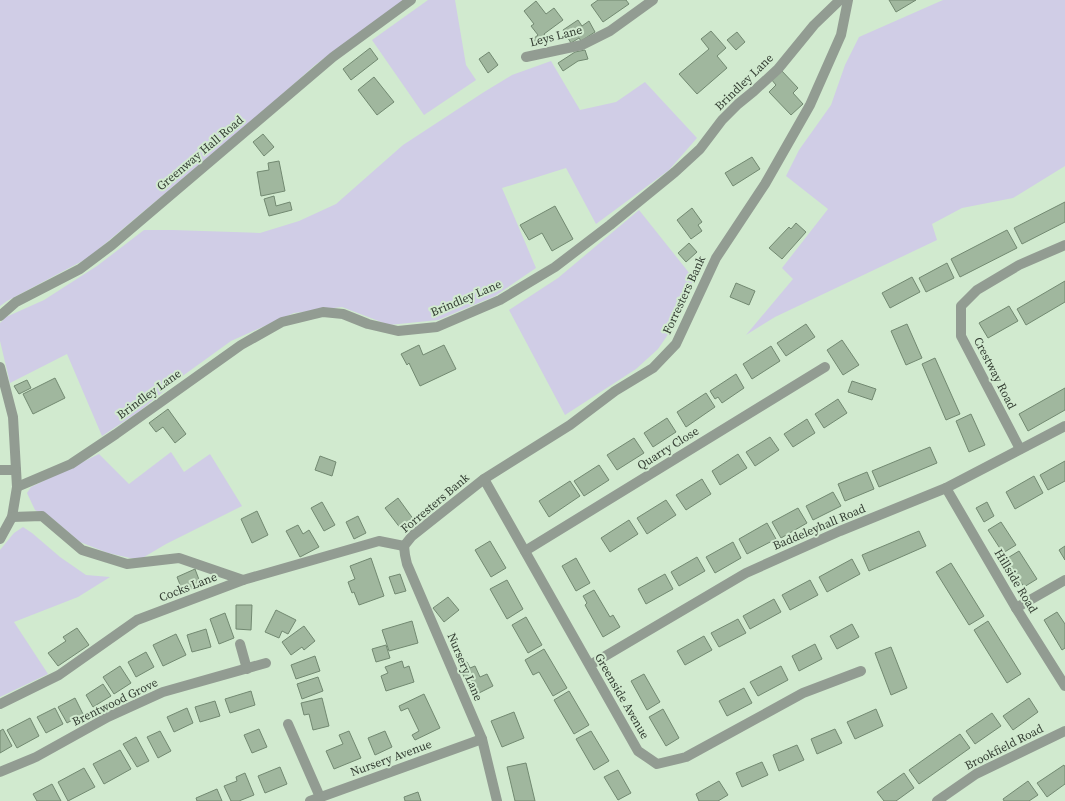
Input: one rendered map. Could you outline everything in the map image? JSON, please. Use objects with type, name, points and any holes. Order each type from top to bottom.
[{"type":"street","name":"Greenway Hall Road","points":[[0,316],[16,302],[80,269],[112,245],[333,58],[412,0]]},
{"type":"street","name":"Leys Lane","points":[[526,57],[582,45],[610,31],[653,0]]},
{"type":"street","name":"Brindley Lane","points":[[17,487],[71,464],[116,434],[241,345],[282,322],[323,312],[343,314],[368,324],[398,331],[437,327],[506,296],[555,267],[586,244],[695,154],[722,120],[778,69],[814,25],[840,0]]},
{"type":"street","name":"Forresters Bank","points":[[404,546],[412,536],[484,479],[570,425],[615,390],[653,368],[676,344],[716,258],[764,184],[810,105],[841,35],[848,0]]},
{"type":"street","name":"Crestway Road","points":[[1020,449],[961,336],[961,306],[977,290],[1019,264],[1065,245]]},
{"type":"street","points":[[0,367],[13,417],[17,487],[12,517],[0,539]]},
{"type":"street","name":"Quarry Close","points":[[525,551],[825,367]]},
{"type":"street","name":"Baddeleyhall Road","points":[[590,665],[746,573],[840,531],[946,488],[1065,426]]},
{"type":"street","points":[[0,470],[16,470]]},
{"type":"street","name":"Greenside Avenue","points":[[484,479],[638,751],[657,764],[686,758],[803,692],[861,672]]},
{"type":"street","name":"Hillside Road","points":[[946,488],[1016,608],[1065,686]]},
{"type":"street","points":[[12,517],[42,516],[82,550],[127,564],[179,558],[243,580]]},
{"type":"street","name":"Cocks Lane","points":[[0,704],[59,675],[137,620],[243,580],[379,540],[404,546]]},
{"type":"street","name":"Nursery Lane","points":[[404,546],[407,564],[482,739],[496,801]]},
{"type":"street","points":[[1016,608],[1065,580]]},
{"type":"street","points":[[240,644],[246,669]]},
{"type":"street","name":"Brentwood Grove","points":[[0,772],[36,757],[108,718],[163,692],[266,663]]},
{"type":"street","points":[[288,724],[320,797]]},
{"type":"street","name":"Brookfield Road","points":[[937,801],[976,774],[1065,732]]},
{"type":"street","name":"Nursery Avenue","points":[[310,801],[482,739]]},
{"type":"shaded area","points":[[0,0],[404,0],[315,65],[266,109],[88,258],[0,306]]},
{"type":"shaded area","points":[[428,0],[455,0],[466,65],[476,80],[424,115],[372,40]]},
{"type":"shaded area","points":[[943,0],[1065,0],[1065,166],[1013,198],[962,208],[932,224],[937,240],[775,317],[746,335],[793,279],[782,268],[828,209],[786,176],[799,150],[831,105],[845,65],[859,37]]},
{"type":"shaded area","points":[[551,61],[580,110],[616,102],[645,82],[697,138],[669,170],[596,224],[566,168],[502,188],[536,268],[495,296],[438,320],[389,325],[342,307],[294,313],[231,341],[177,380],[140,411],[102,436],[67,354],[10,383],[0,341],[0,323],[6,317],[44,300],[97,266],[144,230],[260,233],[299,221],[336,204],[403,145],[484,92],[512,75]]},
{"type":"shaded area","points":[[639,210],[694,279],[680,317],[658,349],[636,369],[565,415],[509,310],[558,278]]},
{"type":"shaded area","points":[[171,452],[184,472],[210,454],[242,506],[166,544],[139,560],[108,553],[80,542],[53,519],[35,510],[27,493],[31,487],[99,454],[129,484]]},
{"type":"shaded area","points":[[23,527],[60,557],[86,575],[110,577],[78,597],[14,622],[48,674],[0,697],[0,550],[14,533]]},
{"type":"building","points":[[598,0],[626,0],[629,4],[603,22],[591,5]]},
{"type":"building","points":[[889,0],[916,0],[896,12]]},
{"type":"building","points":[[536,1],[546,14],[554,8],[563,20],[544,34],[547,39],[538,46],[533,39],[538,35],[531,26],[534,24],[524,11]]},
{"type":"building","points":[[578,20],[582,26],[589,21],[595,32],[581,41],[579,38],[571,43],[563,30]]},
{"type":"building","points":[[711,31],[726,48],[717,56],[727,68],[697,94],[679,74],[709,49],[701,39]]},
{"type":"building","points":[[737,32],[745,42],[736,50],[727,40]]},
{"type":"building","points":[[370,48],[378,59],[351,80],[343,69]]},
{"type":"building","points":[[585,50],[588,59],[578,61],[563,71],[558,63],[575,52]]},
{"type":"building","points":[[489,52],[498,65],[488,73],[479,59]]},
{"type":"building","points":[[781,70],[798,88],[793,93],[803,104],[791,115],[769,92],[776,85],[771,79]]},
{"type":"building","points":[[374,77],[394,102],[377,115],[358,90]]},
{"type":"building","points":[[263,134],[274,147],[264,156],[253,142]]},
{"type":"building","points":[[752,157],[760,169],[733,186],[725,173]]},
{"type":"building","points":[[279,161],[285,191],[261,196],[257,172],[269,170],[268,163]]},
{"type":"building","points":[[274,196],[276,206],[290,202],[292,210],[269,216],[264,199]]},
{"type":"building","points":[[1065,202],[1065,222],[1022,244],[1014,228]]},
{"type":"building","points":[[555,206],[573,239],[552,251],[542,233],[529,240],[520,225]]},
{"type":"building","points":[[692,208],[702,222],[698,225],[702,231],[691,239],[677,220]]},
{"type":"building","points":[[796,223],[806,232],[782,259],[769,248],[789,227],[791,229]]},
{"type":"building","points":[[1007,230],[1017,248],[960,277],[951,259]]},
{"type":"building","points":[[689,243],[697,252],[686,262],[678,253]]},
{"type":"building","points":[[947,263],[954,278],[926,292],[919,278]]},
{"type":"building","points":[[912,277],[920,292],[890,308],[882,293]]},
{"type":"building","points":[[1065,281],[1065,302],[1026,325],[1017,309]]},
{"type":"building","points":[[736,283],[755,291],[749,305],[730,297]]},
{"type":"building","points":[[1009,306],[1018,321],[988,338],[979,323]]},
{"type":"building","points":[[806,324],[815,337],[786,356],[777,343]]},
{"type":"building","points":[[907,324],[922,358],[906,365],[891,331]]},
{"type":"building","points":[[842,340],[859,365],[843,375],[827,350]]},
{"type":"building","points":[[419,345],[423,355],[444,345],[456,369],[420,386],[409,363],[407,365],[401,354]]},
{"type":"building","points":[[771,346],[780,361],[752,379],[743,364]]},
{"type":"building","points":[[935,358],[960,414],[946,420],[922,364]]},
{"type":"building","points":[[736,374],[744,388],[722,403],[718,397],[715,399],[710,391]]},
{"type":"building","points":[[55,378],[65,398],[33,414],[23,394]]},
{"type":"building","points":[[27,380],[31,388],[19,394],[14,386]]},
{"type":"building","points":[[852,381],[876,389],[872,400],[848,392]]},
{"type":"building","points":[[1065,388],[1065,410],[1028,431],[1019,414]]},
{"type":"building","points":[[706,393],[715,407],[686,427],[677,412]]},
{"type":"building","points":[[838,399],[847,413],[824,428],[815,414]]},
{"type":"building","points":[[168,409],[186,434],[175,443],[163,427],[156,432],[149,423]]},
{"type":"building","points":[[971,414],[985,445],[969,452],[956,421]]},
{"type":"building","points":[[667,418],[676,432],[653,447],[644,433]]},
{"type":"building","points":[[807,419],[815,433],[793,447],[784,434]]},
{"type":"building","points":[[770,437],[779,450],[755,466],[746,452]]},
{"type":"building","points":[[634,438],[644,453],[617,470],[607,455]]},
{"type":"building","points":[[930,447],[937,463],[879,487],[872,471]]},
{"type":"building","points":[[738,454],[747,468],[720,485],[712,471]]},
{"type":"building","points":[[320,456],[336,462],[332,476],[315,470]]},
{"type":"building","points":[[1065,461],[1065,481],[1048,490],[1040,475]]},
{"type":"building","points":[[599,465],[609,480],[584,496],[574,481]]},
{"type":"building","points":[[867,472],[874,489],[845,501],[838,484]]},
{"type":"building","points":[[1034,476],[1043,493],[1015,509],[1006,492]]},
{"type":"building","points":[[702,479],[711,494],[686,510],[676,495]]},
{"type":"building","points":[[570,481],[580,496],[549,517],[539,501]]},
{"type":"building","points":[[833,492],[841,506],[813,520],[806,506]]},
{"type":"building","points":[[398,498],[414,520],[401,529],[385,508]]},
{"type":"building","points":[[666,500],[676,515],[647,534],[637,518]]},
{"type":"building","points":[[322,502],[335,525],[324,531],[311,508]]},
{"type":"building","points":[[987,502],[994,516],[984,522],[976,508]]},
{"type":"building","points":[[798,508],[807,523],[781,538],[772,522]]},
{"type":"building","points":[[257,511],[268,535],[252,543],[241,519]]},
{"type":"building","points":[[358,516],[366,533],[354,539],[346,522]]},
{"type":"building","points":[[629,520],[638,534],[610,552],[601,538]]},
{"type":"building","points":[[1001,522],[1016,545],[1003,553],[988,530]]},
{"type":"building","points":[[767,523],[776,539],[747,554],[739,539]]},
{"type":"building","points":[[298,525],[303,534],[309,530],[319,547],[300,557],[286,531]]},
{"type":"building","points":[[919,531],[926,546],[869,571],[862,555]]},
{"type":"building","points":[[490,541],[506,568],[491,577],[475,550]]},
{"type":"building","points":[[733,542],[741,558],[715,573],[706,557]]},
{"type":"building","points":[[1065,546],[1065,560],[1059,550]]},
{"type":"building","points":[[1019,551],[1037,579],[1024,587],[1006,559]]},
{"type":"building","points":[[697,557],[705,571],[679,586],[671,572]]},
{"type":"building","points":[[371,558],[384,596],[359,605],[348,582],[355,579],[350,566]]},
{"type":"building","points":[[576,558],[590,583],[576,591],[562,566]]},
{"type":"building","points":[[852,559],[860,574],[827,592],[819,577]]},
{"type":"building","points":[[951,563],[984,616],[969,625],[936,572]]},
{"type":"building","points":[[195,569],[201,585],[183,592],[177,577]]},
{"type":"building","points":[[400,574],[406,591],[395,594],[389,577]]},
{"type":"building","points":[[665,574],[673,589],[646,604],[638,589]]},
{"type":"building","points":[[507,580],[523,609],[507,619],[490,589]]},
{"type":"building","points":[[810,580],[818,595],[790,610],[782,595]]},
{"type":"building","points":[[594,590],[610,617],[613,615],[620,627],[603,637],[585,605],[587,603],[583,596]]},
{"type":"building","points":[[448,597],[459,610],[444,622],[433,608]]},
{"type":"building","points":[[774,599],[781,612],[750,629],[743,616]]},
{"type":"building","points":[[236,605],[252,605],[251,630],[236,629]]},
{"type":"building","points":[[276,610],[296,620],[288,634],[282,631],[279,638],[265,632]]},
{"type":"building","points":[[1057,612],[1065,624],[1065,648],[1062,650],[1044,620]]},
{"type":"building","points":[[225,613],[234,638],[219,644],[210,619]]},
{"type":"building","points":[[526,617],[542,645],[528,653],[512,625]]},
{"type":"building","points":[[738,619],[746,633],[719,647],[711,633]]},
{"type":"building","points":[[412,621],[418,643],[389,651],[382,630]]},
{"type":"building","points":[[988,621],[1021,674],[1007,683],[974,630]]},
{"type":"building","points":[[852,624],[859,637],[837,649],[830,636]]},
{"type":"building","points":[[304,626],[315,641],[304,650],[302,647],[291,655],[282,642]]},
{"type":"building","points":[[77,628],[89,645],[58,666],[48,653],[66,641],[63,637]]},
{"type":"building","points":[[206,629],[211,647],[192,652],[187,635]]},
{"type":"building","points":[[176,634],[186,655],[163,666],[153,645]]},
{"type":"building","points":[[704,636],[712,650],[685,665],[677,651]]},
{"type":"building","points":[[815,644],[822,659],[799,671],[792,656]]},
{"type":"building","points":[[386,645],[390,658],[376,662],[372,649]]},
{"type":"building","points":[[891,647],[907,688],[891,695],[875,653]]},
{"type":"building","points":[[544,649],[567,688],[553,696],[539,672],[533,675],[525,660]]},
{"type":"building","points":[[146,652],[154,667],[136,677],[128,662]]},
{"type":"building","points":[[315,656],[320,671],[296,679],[291,665]]},
{"type":"building","points":[[402,661],[404,668],[409,666],[414,682],[386,691],[381,676],[388,673],[385,667]]},
{"type":"building","points":[[467,662],[470,668],[475,666],[480,677],[487,674],[493,686],[473,696],[459,666]]},
{"type":"building","points":[[120,666],[131,683],[114,694],[103,677]]},
{"type":"building","points":[[781,666],[788,680],[758,696],[750,682]]},
{"type":"building","points":[[644,674],[660,702],[647,710],[631,681]]},
{"type":"building","points":[[318,677],[323,691],[302,699],[297,684]]},
{"type":"building","points":[[103,684],[111,696],[93,707],[86,695]]},
{"type":"building","points":[[744,688],[752,703],[727,716],[719,701]]},
{"type":"building","points":[[251,691],[255,705],[230,713],[225,699]]},
{"type":"building","points":[[569,691],[589,725],[574,734],[554,700]]},
{"type":"building","points":[[424,694],[440,728],[415,740],[412,735],[419,731],[408,708],[401,711],[399,706]]},
{"type":"building","points":[[75,698],[83,714],[67,723],[58,707]]},
{"type":"building","points":[[322,698],[329,726],[313,730],[309,714],[304,715],[301,703]]},
{"type":"building","points":[[1029,698],[1038,712],[1013,730],[1003,716]]},
{"type":"building","points":[[215,701],[220,716],[200,722],[195,707]]},
{"type":"building","points":[[55,708],[63,724],[46,733],[37,717]]},
{"type":"building","points":[[187,708],[193,723],[174,732],[167,717]]},
{"type":"building","points":[[663,709],[679,738],[666,746],[649,717]]},
{"type":"building","points":[[876,709],[883,726],[855,739],[847,722]]},
{"type":"building","points":[[514,712],[524,738],[502,747],[491,721]]},
{"type":"building","points":[[992,713],[1001,726],[975,744],[966,731]]},
{"type":"building","points":[[30,718],[39,736],[17,748],[7,730]]},
{"type":"building","points":[[3,729],[12,746],[0,753],[0,731]]},
{"type":"building","points":[[259,729],[267,747],[252,753],[244,735]]},
{"type":"building","points":[[835,729],[842,743],[817,754],[811,739]]},
{"type":"building","points":[[160,731],[171,751],[158,758],[147,737]]},
{"type":"building","points":[[349,731],[361,758],[334,769],[326,751],[343,744],[339,735]]},
{"type":"building","points":[[385,731],[392,747],[375,755],[368,738]]},
{"type":"building","points":[[591,731],[609,761],[594,770],[576,739]]},
{"type":"building","points":[[960,734],[970,748],[919,784],[909,770]]},
{"type":"building","points":[[136,737],[149,761],[137,767],[123,744]]},
{"type":"building","points":[[797,745],[804,760],[779,771],[773,755]]},
{"type":"building","points":[[120,750],[131,769],[104,784],[93,764]]},
{"type":"building","points":[[762,762],[768,775],[742,787],[736,773]]},
{"type":"building","points":[[526,763],[535,801],[515,801],[507,767]]},
{"type":"building","points":[[1064,765],[1065,784],[1047,797],[1037,783]]},
{"type":"building","points":[[280,767],[287,784],[265,793],[258,776]]},
{"type":"building","points":[[84,768],[95,787],[68,801],[58,782]]},
{"type":"building","points":[[618,770],[631,793],[618,800],[604,777]]},
{"type":"building","points":[[245,773],[254,795],[239,801],[231,801],[224,786],[237,781],[236,777]]},
{"type":"building","points":[[904,773],[914,788],[896,801],[884,801],[877,792]]},
{"type":"building","points":[[719,781],[728,795],[718,801],[699,801],[696,794]]},
{"type":"building","points":[[1028,781],[1038,795],[1029,801],[1004,801],[1003,799]]},
{"type":"building","points":[[52,784],[61,801],[37,801],[33,794]]},
{"type":"building","points":[[217,789],[222,801],[197,801],[196,798]]},
{"type":"building","points":[[418,792],[421,801],[405,801],[404,797]]}]
